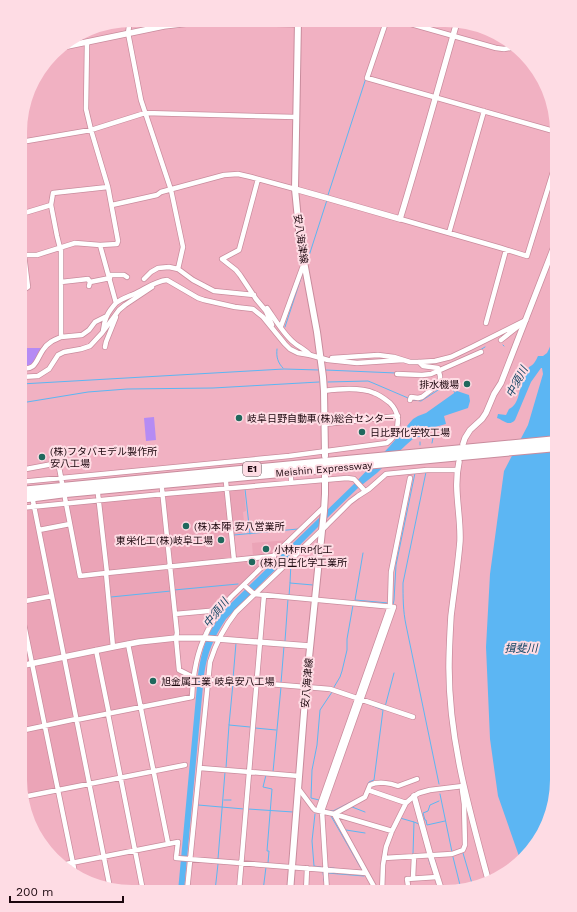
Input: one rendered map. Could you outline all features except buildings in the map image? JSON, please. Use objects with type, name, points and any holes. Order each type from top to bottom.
[{"type":"highway","name":"Meishin Expressway","points":[[27,497],[483,450],[550,441]]},
{"type":"highway","name":"Meishin Expressway","points":[[27,490],[483,450],[550,447]]},
{"type":"main road","name":"安八海津線","points":[[298,27],[295,189],[300,240],[321,358],[324,391],[325,454]]},
{"type":"main road","name":"安八海津線","points":[[291,885],[306,687],[324,509],[324,477]]},
{"type":"street","points":[[129,27],[128,33],[141,100],[171,190],[183,247],[178,269]]},
{"type":"street","points":[[73,45],[159,27]]},
{"type":"street","points":[[384,27],[367,78],[550,130]]},
{"type":"street","points":[[422,27],[496,48],[508,48]]},
{"type":"street","points":[[400,219],[455,28]]},
{"type":"street","points":[[27,255],[37,254],[75,243],[117,244],[118,241],[108,187],[86,109],[87,42]]},
{"type":"street","points":[[449,233],[484,111]]},
{"type":"street","points":[[27,141],[91,130],[145,113],[296,116]]},
{"type":"street","points":[[112,205],[157,195],[224,175],[238,174],[327,198],[527,256],[550,182]]},
{"type":"street","points":[[258,179],[239,250],[222,259],[236,270],[266,311],[273,328]]},
{"type":"street","points":[[61,337],[60,248],[56,236],[51,205],[53,193],[108,187]]},
{"type":"street","points":[[27,212],[51,205]]},
{"type":"street","points":[[100,244],[116,303]]},
{"type":"street","points":[[486,323],[506,250]]},
{"type":"street","points":[[463,444],[470,430],[486,413],[494,394],[501,383],[550,257]]},
{"type":"street","points":[[281,326],[304,263]]},
{"type":"street","points":[[144,279],[158,268],[169,267],[178,269],[193,280],[214,291],[255,297],[265,305],[290,340],[310,355]]},
{"type":"street","points":[[61,282],[88,279],[90,284],[109,276],[124,275],[127,277]]},
{"type":"street","points":[[102,333],[104,322],[110,310],[116,303],[121,299],[152,284],[167,280],[204,300],[235,307],[253,308],[273,328],[280,339],[290,349],[298,353],[321,358],[378,355],[419,362],[435,361],[472,347],[526,320]]},
{"type":"street","points":[[27,377],[38,376],[49,369],[58,355],[64,352],[90,346],[119,310],[149,290],[158,282]]},
{"type":"street","points":[[105,347],[119,310]]},
{"type":"street","points":[[27,368],[33,367],[43,350],[50,342],[61,337],[82,335],[90,330],[95,322],[107,316]]},
{"type":"street","points":[[501,340],[526,320]]},
{"type":"street","points":[[397,374],[431,374],[481,352]]},
{"type":"street","points":[[410,400],[411,397],[422,397],[440,383],[439,370],[436,367],[423,366],[419,362]]},
{"type":"street","points":[[27,483],[62,481],[161,471],[224,462],[325,454],[387,443],[392,440],[397,430],[398,416],[394,406],[384,398],[374,392],[364,390],[324,391]]},
{"type":"street","points":[[324,424],[398,416]]},
{"type":"street","points":[[56,451],[62,481]]},
{"type":"street","points":[[289,456],[289,462]]},
{"type":"street","points":[[224,462],[225,468]]},
{"type":"street","points":[[459,462],[456,484],[460,536],[451,616],[449,669],[450,699],[453,730],[463,786],[487,876]]},
{"type":"street","points":[[27,469],[58,463]]},
{"type":"street","points":[[187,885],[200,768],[207,679],[210,662],[218,638],[228,622],[254,594],[350,502],[386,474],[427,470],[457,470]]},
{"type":"street","points":[[291,476],[291,482]]},
{"type":"street","points":[[27,508],[163,492],[291,482],[324,477],[354,479],[364,490]]},
{"type":"street","points":[[390,606],[391,572],[410,478]]},
{"type":"street","points":[[226,482],[234,560]]},
{"type":"street","points":[[163,492],[176,614],[176,638],[179,670],[194,678],[330,689],[413,717]]},
{"type":"street","points":[[98,494],[113,646]]},
{"type":"street","points":[[65,498],[80,576],[274,556]]},
{"type":"street","points":[[33,501],[109,882]]},
{"type":"street","points":[[27,730],[192,697],[198,653],[204,638],[220,610],[231,597],[324,509]]},
{"type":"street","points":[[39,530],[70,524]]},
{"type":"street","points":[[245,586],[254,594],[394,607],[359,699],[320,811],[326,885]]},
{"type":"street","points":[[240,885],[264,595]]},
{"type":"street","points":[[27,601],[52,596]]},
{"type":"street","points":[[176,614],[220,610]]},
{"type":"street","points":[[27,665],[113,646],[176,638],[218,638],[310,646]]},
{"type":"street","points":[[27,639],[73,867]]},
{"type":"street","points":[[128,644],[168,844]]},
{"type":"street","points":[[96,650],[142,885]]},
{"type":"street","points":[[28,796],[185,765]]},
{"type":"street","points":[[200,768],[299,776]]},
{"type":"street","points":[[334,814],[365,797],[370,785],[374,783],[391,783],[398,786],[417,779]]},
{"type":"street","points":[[382,885],[383,865],[386,847],[406,803],[419,793],[430,790],[463,786]]},
{"type":"street","points":[[384,858],[430,854],[452,854],[463,850],[465,845],[463,786]]},
{"type":"street","points":[[298,788],[312,808],[392,832]]},
{"type":"street","points":[[368,790],[406,803]]},
{"type":"street","points":[[414,796],[440,885]]},
{"type":"street","points":[[334,814],[373,885]]},
{"type":"street","points":[[69,864],[178,842],[176,858],[366,874]]},
{"type":"street","points":[[413,878],[414,856]]},
{"type":"street","points":[[306,885],[307,868]]},
{"type":"street","points":[[408,885],[408,879],[437,876]]},
{"type":"shaded area","points":[[27,348],[41,348],[38,357],[32,366],[28,367]]},
{"type":"shaded area","points":[[154,417],[156,440],[146,441],[144,418]]},
{"type":"shaded area","points":[[244,489],[246,511],[243,512],[245,533],[233,534],[235,559],[253,557],[252,543],[290,540],[231,596],[217,599],[217,609],[174,612],[177,670],[191,679],[190,694],[188,696],[74,719],[86,783],[28,794],[27,510]]},
{"type":"water","name":"揖斐川","points":[[550,346],[550,787],[548,801],[539,827],[532,839],[518,855],[498,796],[490,739],[486,647],[490,574],[504,471],[528,425],[543,374],[542,368],[531,382],[515,420],[508,423],[497,418],[498,414],[506,415],[509,409],[513,407],[529,367],[534,364],[538,356],[543,356],[547,353]]},
{"type":"water","points":[[457,391],[469,395],[470,401],[468,408],[444,416],[446,424],[428,429],[422,436],[414,438],[377,473],[358,488],[226,619],[218,632],[209,652],[205,667],[185,885],[179,885],[198,675],[204,648],[212,629],[224,610],[354,484],[413,419],[426,413]]},
{"type":"waterway","points":[[328,195],[366,78]]},
{"type":"waterway","points":[[307,262],[327,200]]},
{"type":"waterway","points":[[285,327],[303,272]]},
{"type":"waterway","points":[[480,350],[485,347]]},
{"type":"waterway","points":[[277,349],[278,360],[283,368]]},
{"type":"waterway","points":[[27,384],[284,369],[319,370]]},
{"type":"waterway","points":[[325,370],[396,373]]},
{"type":"waterway","points":[[328,382],[368,381],[408,398]]},
{"type":"waterway","points":[[27,402],[88,392],[127,389],[213,388],[319,382]]},
{"type":"waterway","points":[[413,400],[421,401],[449,383],[455,393]]},
{"type":"waterway","points":[[432,443],[433,438]]},
{"type":"waterway","points":[[426,472],[403,583],[403,604],[439,784]]},
{"type":"waterway","points":[[393,605],[396,565],[415,473]]},
{"type":"waterway","points":[[245,489],[250,534]]},
{"type":"waterway","points":[[234,535],[298,529]]},
{"type":"waterway","points":[[363,553],[355,600],[388,603]]},
{"type":"waterway","points":[[291,562],[290,583],[313,585]]},
{"type":"waterway","points":[[289,596],[290,583]]},
{"type":"waterway","points":[[174,590],[238,584]]},
{"type":"waterway","points":[[111,597],[171,591]]},
{"type":"waterway","points":[[285,641],[288,599]]},
{"type":"waterway","points":[[334,687],[340,677],[347,650],[347,639],[353,605]]},
{"type":"waterway","points":[[233,679],[236,643]]},
{"type":"waterway","points":[[281,683],[284,646]]},
{"type":"waterway","points":[[385,707],[394,673]]},
{"type":"waterway","points":[[233,683],[229,725],[250,727]]},
{"type":"waterway","points":[[273,772],[281,687]]},
{"type":"waterway","points":[[319,800],[311,798],[312,770],[317,745],[320,710],[333,692]]},
{"type":"waterway","points":[[366,703],[383,710],[374,780],[368,784]]},
{"type":"waterway","points":[[226,768],[229,725]]},
{"type":"waterway","points":[[255,728],[276,730]]},
{"type":"waterway","points":[[218,859],[225,772]]},
{"type":"waterway","points":[[266,775],[263,787],[272,789],[267,851],[269,851],[268,863]]},
{"type":"waterway","points":[[440,794],[452,852]]},
{"type":"waterway","points":[[224,800],[231,800]]},
{"type":"waterway","points":[[325,810],[333,811],[355,800]]},
{"type":"waterway","points":[[439,801],[430,805],[428,811],[423,813],[425,820],[427,825],[445,821]]},
{"type":"waterway","points":[[198,805],[244,809]]},
{"type":"waterway","points":[[352,807],[365,812]]},
{"type":"waterway","points":[[248,809],[293,812]]},
{"type":"waterway","points":[[315,814],[312,841],[314,866],[321,867]]},
{"type":"waterway","points":[[331,816],[362,870]]},
{"type":"waterway","points":[[400,818],[414,822],[413,854]]},
{"type":"waterway","points":[[414,822],[419,824]]},
{"type":"waterway","points":[[346,830],[365,833]]},
{"type":"waterway","points":[[463,853],[471,881]]},
{"type":"waterway","points":[[428,857],[431,867]]},
{"type":"waterway","points":[[453,857],[460,884]]},
{"type":"waterway","points":[[434,858],[436,864]]},
{"type":"waterway","points":[[216,885],[218,864]]},
{"type":"waterway","points":[[264,885],[266,867]]},
{"type":"waterway","points":[[327,868],[334,868]]},
{"type":"waterway","points":[[323,872],[324,881]]},
{"type":"waterway","points":[[327,873],[364,876]]},
{"type":"place","name":"排水機場","points":[[467,384]]},
{"type":"place","name":"岐阜日野自動車(株)総合センター","points":[[239,418]]},
{"type":"place","name":"日比野化学牧工場","points":[[362,432]]},
{"type":"place","name":"(株)フタバモデル製作所 安八工場","points":[[42,457]]},
{"type":"place","name":"(株)本陣 安八営業所","points":[[186,526]]},
{"type":"place","name":"東栄化工(株)岐阜工場","points":[[221,540]]},
{"type":"place","name":"小林FRP化工","points":[[266,549]]},
{"type":"place","name":"(株)日生化学工業所","points":[[252,562]]},
{"type":"place","name":"旭金属工業 岐阜安八工場","points":[[153,681]]},
{"type":"water label","name":"中須川","points":[[517,382]]},
{"type":"water label","name":"中須川","points":[[216,613]]}]
